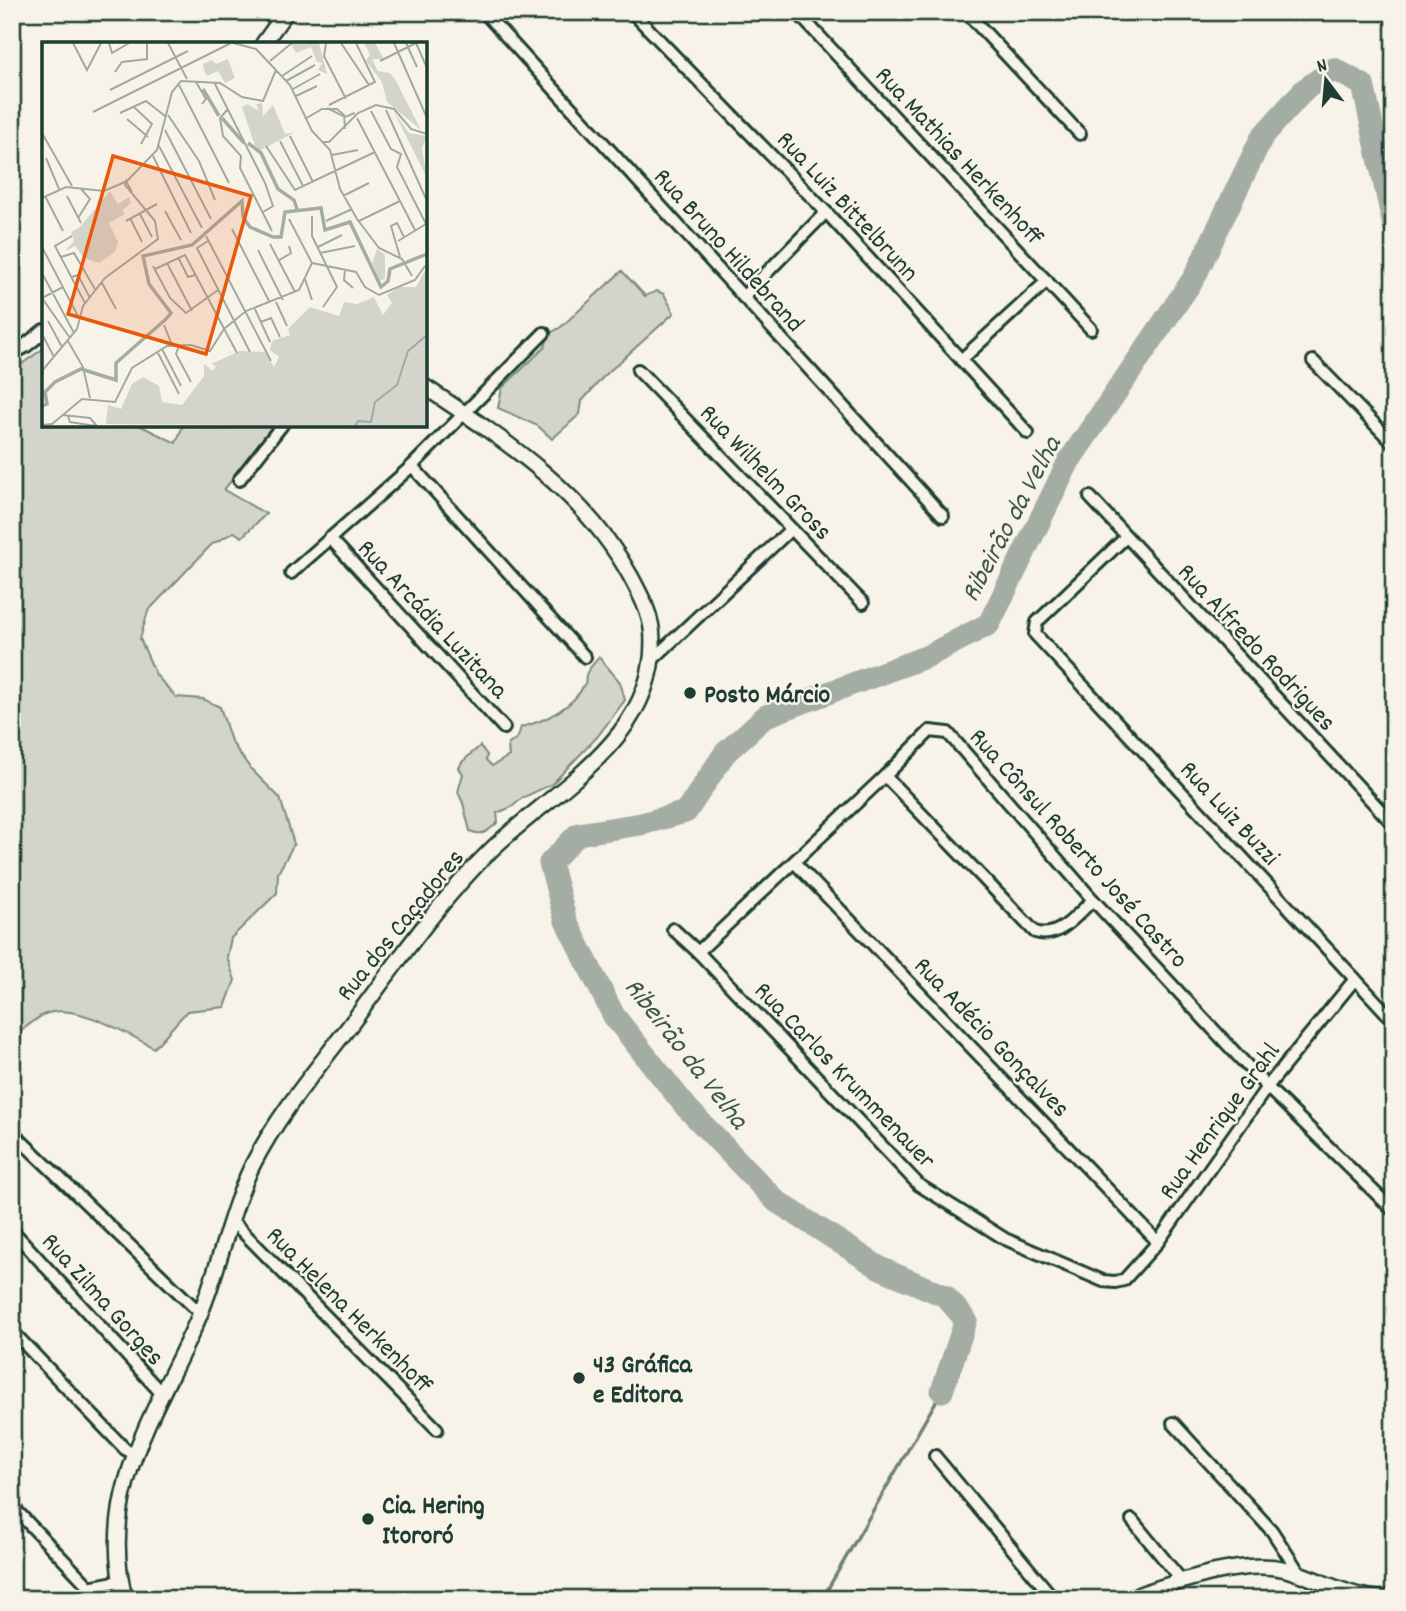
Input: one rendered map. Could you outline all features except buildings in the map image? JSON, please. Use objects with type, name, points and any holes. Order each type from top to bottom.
[{"type":"main road","points":[[265,42],[286,12]]},
{"type":"main road","name":"Rua dos Caçadores","points":[[125,1599],[120,1580],[118,1517],[122,1491],[134,1454],[201,1314],[252,1166],[300,1091],[438,908],[491,850],[580,776],[606,750],[638,704],[651,661],[652,629],[646,607],[624,564],[601,532],[572,498],[528,457],[427,388]]},
{"type":"main road","points":[[1134,1597],[1182,1581],[1248,1567],[1272,1567],[1300,1574],[1360,1596],[1394,1598]]},
{"type":"street","name":"Rua Bruno Hildebrand","points":[[484,12],[943,516]]},
{"type":"street","name":"Rua Luiz Bittelbrunn","points":[[632,12],[826,212],[1028,433]]},
{"type":"street","name":"Rua Mathias Herkenhoff","points":[[797,12],[1091,329]]},
{"type":"street","points":[[966,12],[1080,134]]},
{"type":"street","points":[[743,297],[826,212]]},
{"type":"street","points":[[961,360],[1047,281]]},
{"type":"street","points":[[291,573],[412,466],[544,332]]},
{"type":"street","points":[[12,353],[42,333]]},
{"type":"street","points":[[1313,360],[1394,444]]},
{"type":"street","name":"Rua Wilhelm Gross","points":[[638,370],[863,603]]},
{"type":"street","points":[[239,480],[280,427]]},
{"type":"street","points":[[412,466],[585,657]]},
{"type":"street","name":"Rua Alfredo Rodrigues","points":[[1090,497],[1394,825]]},
{"type":"street","points":[[651,661],[791,529]]},
{"type":"street","name":"Rua Luiz Buzzi","points":[[1126,537],[1037,622],[1035,634],[1394,1021]]},
{"type":"street","name":"Rua Arcádia Luzitana","points":[[330,538],[504,728]]},
{"type":"street","name":"Rua Cônsul Roberto José Castro","points":[[698,952],[886,776],[930,731],[948,733],[1093,900],[1267,1087],[1394,1211]]},
{"type":"street","points":[[886,776],[1035,932],[1046,936],[1058,932],[1093,900]]},
{"type":"street","name":"Rua Adécio Gonçalves","points":[[794,862],[1158,1242]]},
{"type":"street","name":"Rua Carlos Krummenauer","points":[[673,929],[919,1185],[1005,1239],[1103,1282],[1115,1282]]},
{"type":"street","name":"Rua Henrique Grahl","points":[[1115,1282],[1124,1280],[1158,1242],[1267,1087],[1356,979]]},
{"type":"street","points":[[12,1132],[201,1314]]},
{"type":"street","name":"Rua Helena Herkenhoff","points":[[232,1221],[438,1429]]},
{"type":"street","name":"Rua Zilma Gorges","points":[[12,1230],[163,1395]]},
{"type":"street","points":[[12,1331],[125,1449],[134,1454]]},
{"type":"street","points":[[1173,1423],[1272,1531],[1300,1574]]},
{"type":"street","points":[[934,1456],[1054,1599]]},
{"type":"street","points":[[12,1506],[101,1599]]},
{"type":"street","points":[[1132,1520],[1182,1581]]},
{"type":"street","points":[[88,1587],[120,1580]]},
{"type":"shaded area","points":[[622,271],[645,296],[657,291],[664,294],[674,313],[604,376],[582,401],[580,414],[552,439],[538,426],[498,408],[502,388],[545,347],[549,334],[561,327]]},
{"type":"shaded area","points":[[42,349],[42,427],[143,427],[176,443],[182,427],[272,427],[224,490],[266,514],[242,537],[234,532],[211,545],[148,611],[140,639],[156,675],[176,697],[203,699],[220,707],[231,741],[250,768],[280,798],[294,844],[278,873],[277,893],[231,938],[227,957],[235,980],[225,1007],[187,1011],[154,1048],[100,1021],[69,1012],[43,1015],[12,1038],[12,371]]},
{"type":"shaded area","points":[[599,657],[620,682],[625,700],[597,737],[552,784],[497,813],[498,822],[488,830],[482,833],[470,831],[458,792],[463,774],[459,768],[462,762],[480,746],[492,766],[509,756],[508,745],[518,737],[521,727],[548,717],[573,700],[585,684],[588,670]]},
{"type":"waterway","name":"Ribeirão da Velha","points":[[942,1391],[966,1320],[945,1296],[880,1268],[776,1201],[687,1108],[614,1016],[566,921],[550,863],[578,834],[641,824],[686,812],[725,753],[766,716],[928,656],[989,624],[1069,461],[1194,278],[1262,137],[1304,90],[1334,69],[1363,85],[1394,226]]},
{"type":"waterway","name":"Ribeirão da Velha","points":[[822,1599],[942,1391]]},
{"type":"place","name":"Posto Márcio","points":[[690,693]]},
{"type":"place","name":"43 Gráfica e Editora","points":[[579,1378]]},
{"type":"place","name":"Cia. Hering Itororó","points":[[368,1519]]}]
